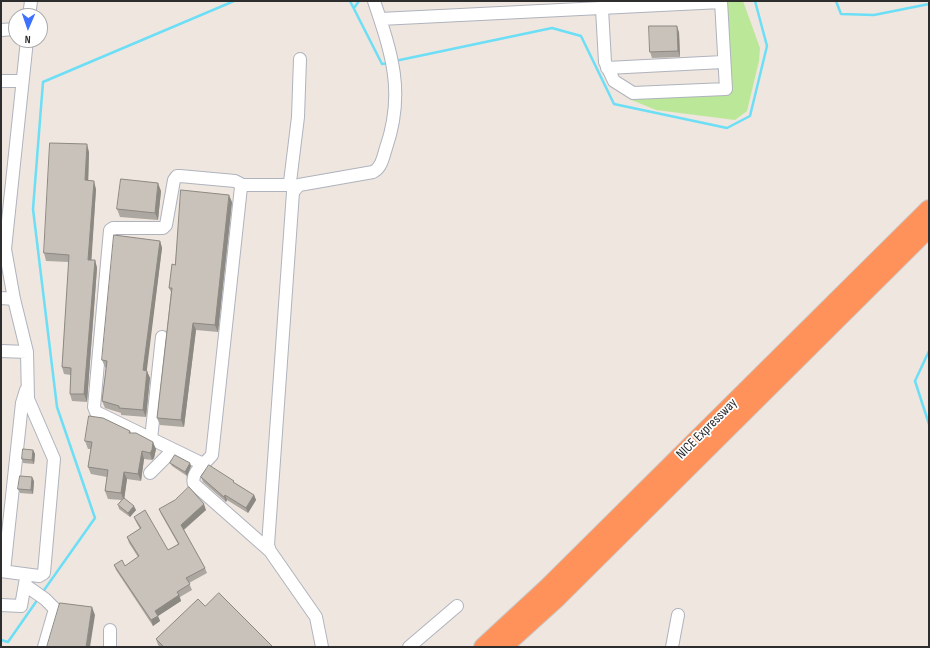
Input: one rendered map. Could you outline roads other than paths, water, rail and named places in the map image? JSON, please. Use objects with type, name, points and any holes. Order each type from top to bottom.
[{"type":"highway","name":"NICE Expressway","points":[[483,647],[565,571],[929,209]]},
{"type":"highway","name":"NICE Expressway","points":[[503,647],[557,598],[929,228]]},
{"type":"street","points":[[270,551],[269,533],[294,192],[299,185],[373,172],[379,168],[393,128],[397,92],[389,50],[374,1]]},
{"type":"street","points":[[380,19],[721,1],[723,62],[726,89],[633,93],[614,81],[607,68],[602,8]]},
{"type":"street","points":[[25,48],[3,249],[28,352],[29,400],[54,461],[44,573],[26,580]]},
{"type":"street","points":[[203,464],[96,412],[94,409],[110,231],[113,228],[163,228],[166,225],[174,180],[177,176],[235,180],[240,185],[287,185],[290,182],[298,117],[300,59]]},
{"type":"street","points":[[607,68],[723,62]]},
{"type":"street","points":[[1,81],[22,81]]},
{"type":"street","points":[[240,185],[212,455],[193,476],[194,484],[270,551],[316,617],[322,647]]},
{"type":"street","points":[[1,298],[14,299]]},
{"type":"street","points":[[151,439],[162,338]]},
{"type":"street","points":[[1,351],[28,352]]},
{"type":"street","points":[[28,385],[22,403],[3,571],[26,580],[55,609],[44,647]]},
{"type":"street","points":[[150,473],[173,450]]},
{"type":"street","points":[[1,605],[20,606],[26,580]]},
{"type":"street","points":[[409,647],[457,606]]},
{"type":"street","points":[[672,647],[678,615]]},
{"type":"street","points":[[110,630],[110,647]]},
{"type":"waterway","points":[[42,593],[95,518],[57,407],[33,209],[43,82],[234,1]]},
{"type":"waterway","points":[[350,1],[382,64],[389,63]]},
{"type":"waterway","points":[[354,8],[359,1]]},
{"type":"waterway","points":[[395,61],[552,28],[581,36],[614,104],[727,128],[750,116],[767,46],[755,1]]},
{"type":"waterway","points":[[836,1],[841,14],[874,15],[929,4]]},
{"type":"waterway","points":[[929,351],[915,381],[929,424]]},
{"type":"waterway","points":[[1,640],[8,642],[38,599]]}]
